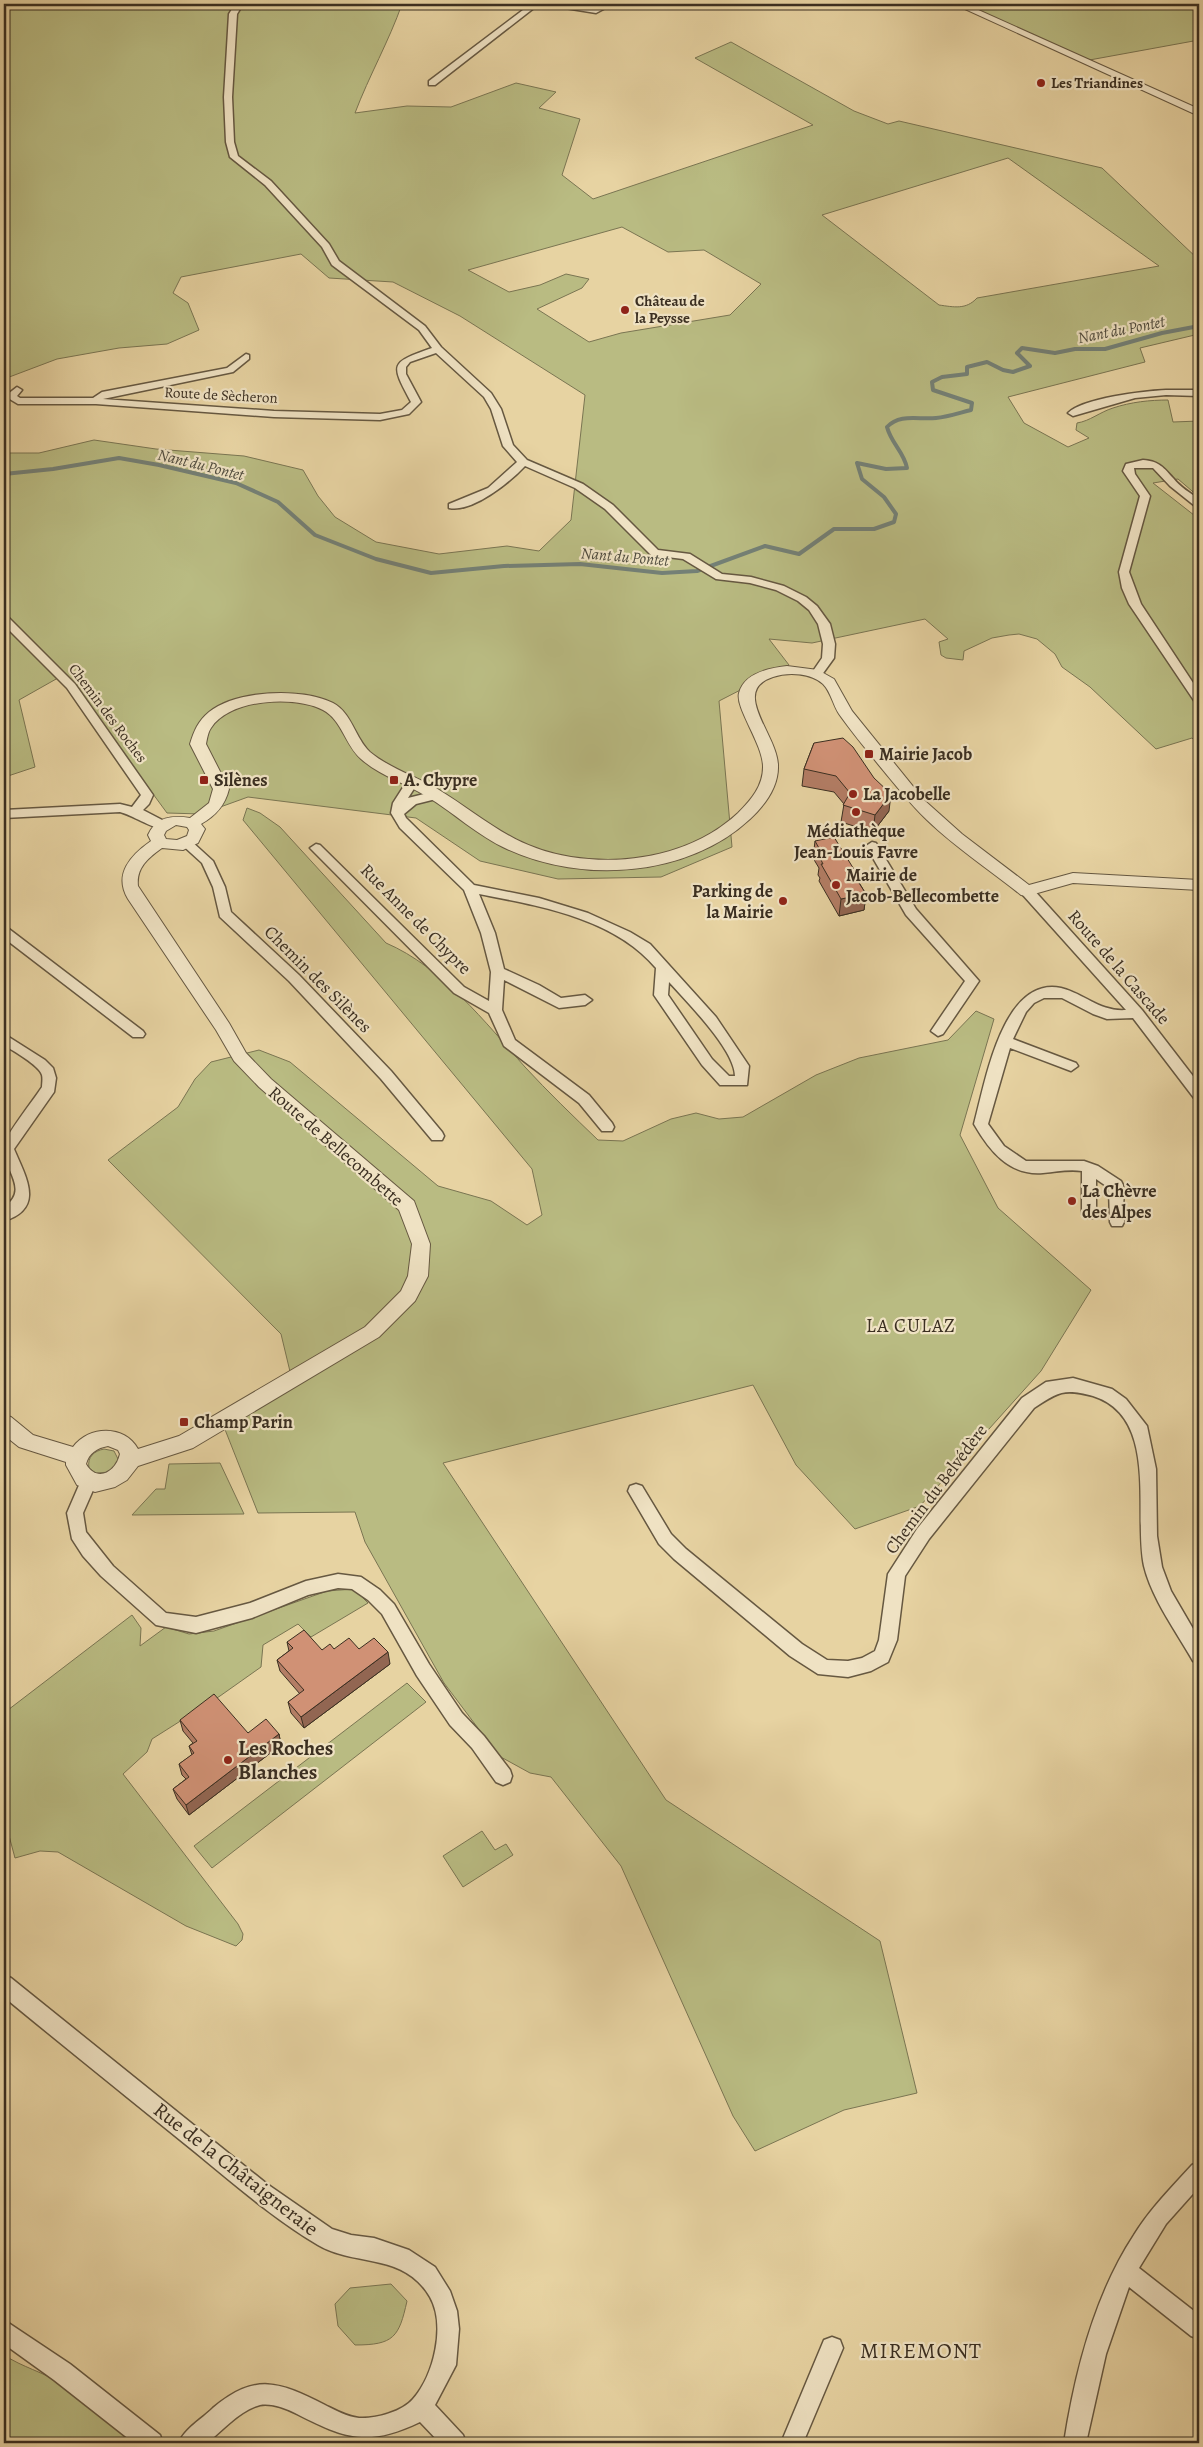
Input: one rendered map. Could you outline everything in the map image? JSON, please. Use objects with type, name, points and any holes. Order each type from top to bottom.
[{"type":"street","points":[[239,4],[233,14],[228,97],[230,142],[234,157],[268,183],[326,246],[335,263],[422,328],[438,349],[488,395],[496,409],[508,446],[523,462],[579,486],[609,508],[655,553],[686,556],[707,571],[720,577],[751,580],[780,588],[802,598],[813,608],[824,624],[829,644],[828,658],[817,674]]},
{"type":"street","points":[[432,83],[535,4]]},
{"type":"street","points":[[569,8],[596,11],[609,4]]},
{"type":"street","points":[[958,4],[1199,113]]},
{"type":"street","name":"Route de Sècheron","points":[[96,400],[110,403],[274,414],[380,418],[397,416],[414,407],[416,402],[401,374],[401,367],[407,360],[438,349]]},
{"type":"street","name":"Route de Sècheron","points":[[96,400],[102,395],[204,377],[230,370],[246,357]]},
{"type":"street","points":[[17,390],[11,396],[18,401],[96,400]]},
{"type":"street","points":[[1073,413],[1120,397],[1157,392],[1199,393]]},
{"type":"street","points":[[453,506],[480,498],[493,491],[504,483],[523,462]]},
{"type":"street","points":[[1199,504],[1174,484],[1160,468],[1153,464],[1143,463],[1130,466],[1128,471],[1130,476],[1139,485],[1145,496],[1124,572],[1128,588],[1140,612],[1199,700]]},
{"type":"street","name":"Chemin des Roches","points":[[4,619],[71,686],[107,735],[147,795],[145,802],[135,811]]},
{"type":"street","points":[[161,833],[174,820],[192,823],[211,811],[221,794],[219,783],[198,744],[202,730],[218,714],[230,707],[262,698],[293,697],[329,707],[345,721],[354,743],[363,753],[384,767],[436,795],[495,836],[517,848],[544,856],[581,863],[613,864],[657,859],[685,852],[718,837],[744,818],[764,791],[770,776],[771,766],[766,743],[746,697],[749,687],[759,678],[772,673],[802,671],[817,674],[829,681],[856,727],[931,816],[1027,891],[1073,878],[1107,878],[1199,884]]},
{"type":"street","points":[[397,813],[398,804],[413,781]]},
{"type":"street","points":[[397,813],[412,802],[436,795]]},
{"type":"street","points":[[4,814],[120,808],[135,811],[175,846],[186,843],[197,833],[192,823]]},
{"type":"street","name":"Rue Anne de Chypre","points":[[397,813],[404,825],[470,888],[488,933],[498,972],[495,1010],[509,1043],[584,1099],[607,1127]]},
{"type":"street","name":"Route de Bellecombette","points":[[130,1460],[186,1442],[372,1332],[396,1311],[408,1296],[418,1276],[420,1264],[420,1244],[415,1224],[406,1206],[265,1083],[240,1057],[134,895],[128,881],[131,868],[161,833]]},
{"type":"street","name":"Chemin des Silènes","points":[[186,843],[207,860],[219,887],[225,914],[294,978],[386,1075],[437,1136]]},
{"type":"street","points":[[872,846],[911,912],[972,981],[938,1031]]},
{"type":"street","name":"Rue Anne de Chypre","points":[[316,848],[459,990],[495,1010]]},
{"type":"street","points":[[470,888],[523,898],[593,918],[646,948],[711,1020],[742,1066],[742,1081],[725,1081],[707,1062],[661,995],[663,967]]},
{"type":"street","name":"Route de la Cascade","points":[[1027,891],[1137,1013],[1199,1094]]},
{"type":"street","points":[[4,932],[138,1034]]},
{"type":"street","name":"Rue Anne de Chypre","points":[[498,972],[534,988],[559,1004],[585,1000]]},
{"type":"street","points":[[1117,1222],[1116,1185],[1089,1168],[1065,1164],[1040,1168],[1014,1164],[993,1145],[981,1124],[1005,1042],[1020,1011],[1028,1000],[1048,992],[1073,997],[1103,1013],[1116,1016],[1137,1013]]},
{"type":"street","points":[[4,1039],[43,1067],[48,1073],[49,1088],[7,1150],[24,1183],[24,1195],[19,1205],[4,1215]]},
{"type":"street","points":[[1005,1042],[1071,1066]]},
{"type":"street","points":[[1089,1168],[1089,1214]]},
{"type":"street","name":"Chemin du Belvédère","points":[[636,1491],[665,1539],[680,1554],[796,1650],[824,1668],[848,1669],[865,1666],[882,1656],[888,1640],[897,1574],[922,1534],[983,1457],[1028,1403],[1052,1387],[1073,1384],[1089,1388],[1106,1394],[1120,1404],[1139,1426],[1148,1469],[1149,1536],[1153,1567],[1168,1602],[1199,1656]]},
{"type":"street","points":[[4,1423],[26,1441],[78,1457]]},
{"type":"street","points":[[101,1438],[124,1442],[128,1447],[130,1460],[128,1467],[115,1478],[98,1482],[90,1481],[78,1472],[78,1457],[86,1445],[101,1438]]},
{"type":"street","points":[[90,1481],[75,1513],[78,1534],[88,1551],[107,1571],[162,1620],[196,1625],[252,1610],[306,1588],[338,1581],[355,1582],[374,1595],[388,1609],[423,1670],[456,1719],[478,1742],[503,1776]]},
{"type":"street","name":"Rue de la Châtaigneraie","points":[[4,1985],[260,2191],[326,2238],[351,2246],[374,2249],[397,2256],[427,2275],[439,2291],[446,2311],[448,2344],[445,2366],[422,2407]]},
{"type":"street","points":[[1075,2443],[1088,2373],[1104,2320],[1125,2271],[1158,2218],[1199,2172]]},
{"type":"street","points":[[1125,2271],[1199,2328]]},
{"type":"street","points":[[4,2331],[62,2372],[152,2443]]},
{"type":"street","points":[[792,2443],[832,2348]]},
{"type":"street","points":[[190,2443],[230,2409],[259,2394],[288,2399],[340,2424],[359,2429],[380,2427],[410,2415],[422,2407],[455,2443]]},
{"type":"green space","points":[[4,4],[402,4],[355,113],[407,106],[451,107],[516,83],[556,92],[539,108],[580,119],[562,175],[593,199],[813,125],[695,58],[731,42],[854,111],[888,124],[899,121],[1102,168],[1199,260],[1199,334],[1140,348],[1145,362],[1008,397],[1024,423],[1068,447],[1089,438],[1076,430],[1077,423],[1113,408],[1134,403],[1168,400],[1173,422],[1199,421],[1199,497],[1178,479],[1153,483],[1199,519],[1199,745],[1192,738],[1156,749],[1090,687],[1062,667],[1055,654],[1037,639],[1019,634],[992,638],[964,651],[963,660],[946,658],[941,655],[939,642],[948,639],[925,619],[812,643],[769,639],[789,665],[719,701],[732,847],[661,877],[558,879],[480,861],[416,818],[248,797],[201,814],[167,813],[65,674],[19,700],[35,767],[8,776],[4,771],[4,453],[39,453],[94,440],[156,449],[244,456],[303,470],[318,496],[335,517],[376,542],[439,554],[507,546],[539,551],[571,520],[585,395],[460,316],[393,282],[329,278],[301,254],[181,277],[173,293],[188,303],[199,330],[167,344],[119,348],[57,359],[4,379]],"holes":[[[1008,158],[1159,266],[977,298],[964,306],[939,305],[822,215]],[[622,227],[668,252],[704,250],[761,284],[730,315],[621,333],[589,342],[537,309],[582,288],[589,279],[566,274],[540,285],[509,292],[468,270]]]},
{"type":"green space","points":[[964,4],[1025,6],[1038,4],[1199,4],[1199,40],[1084,61]]},
{"type":"green space","points":[[247,808],[260,813],[280,827],[386,943],[426,966],[462,997],[534,1076],[598,1140],[623,1141],[671,1119],[696,1113],[719,1119],[743,1117],[816,1075],[859,1058],[948,1040],[976,1011],[994,1019],[960,1135],[998,1208],[1091,1290],[1041,1371],[920,1506],[855,1529],[796,1465],[753,1385],[443,1463],[666,1800],[880,1941],[917,2093],[844,2110],[755,2151],[733,2116],[621,1866],[551,1777],[530,1773],[499,1756],[444,1683],[365,1542],[355,1512],[258,1513],[224,1427],[293,1384],[281,1334],[108,1160],[178,1107],[195,1079],[211,1062],[259,1050],[290,1062],[438,1186],[491,1201],[527,1225],[542,1215],[532,1169],[243,820]]},
{"type":"green space","points":[[104,1449],[114,1451],[119,1461],[110,1472],[96,1473],[89,1468],[90,1458],[97,1451]]},
{"type":"green space","points":[[220,1463],[244,1514],[132,1515],[156,1489],[165,1489],[169,1464]]},
{"type":"green space","points":[[354,1589],[368,1603],[311,1637],[298,1624],[263,1645],[261,1667],[220,1696],[152,1739],[147,1752],[123,1774],[238,1924],[243,1934],[242,1940],[236,1946],[186,1926],[58,1852],[40,1851],[15,1858],[4,1817],[4,1713],[132,1615],[141,1628],[140,1646],[166,1627],[189,1634],[214,1631],[327,1591]]},
{"type":"green space","points":[[407,1683],[426,1702],[212,1868],[194,1846]]},
{"type":"green space","points":[[482,1831],[495,1850],[506,1844],[513,1855],[463,1887],[443,1856]]},
{"type":"green space","points":[[391,2284],[407,2301],[397,2331],[386,2341],[368,2345],[355,2345],[338,2326],[335,2304],[350,2288]]},
{"type":"green space","points":[[4,2355],[55,2380],[103,2412],[142,2443],[4,2443]]},
{"type":"building","points":[[843,738],[853,747],[874,778],[891,794],[875,815],[843,805],[850,793],[836,776],[804,769],[814,743]]},
{"type":"building","points":[[834,837],[855,871],[852,872],[866,894],[841,899],[821,864],[823,864],[820,858],[824,857],[815,841]]},
{"type":"building","name":"Les Roches Blanches","points":[[304,1630],[322,1650],[330,1644],[334,1649],[349,1638],[359,1649],[374,1638],[388,1652],[301,1717],[288,1702],[304,1690],[277,1660],[293,1648],[287,1642]]},
{"type":"building","name":"Les Roches Blanches","points":[[214,1694],[248,1733],[266,1719],[279,1734],[186,1805],[173,1789],[189,1777],[179,1764],[194,1753],[189,1746],[197,1741],[180,1720]]},
{"type":"waterway","name":"Nant du Pontet","points":[[4,474],[53,469],[119,458],[159,465],[236,483],[278,502],[315,535],[376,559],[431,573],[504,566],[580,564],[662,573],[697,571],[765,546],[799,554],[834,529],[874,529],[894,522],[896,514],[884,497],[862,479],[857,463],[886,469],[907,468],[887,427],[898,420],[949,416],[971,410],[972,403],[933,390],[932,382],[942,377],[967,374],[967,367],[987,362],[1003,370],[1013,372],[1030,366],[1017,353],[1022,348],[1055,353],[1075,349],[1105,349],[1162,333],[1199,326]]},
{"type":"place","name":"Les Triandines","points":[[1041,83]]},
{"type":"place","name":"Château de la Peysse","points":[[625,310]]},
{"type":"place","name":"Mairie Jacob","points":[[869,754]]},
{"type":"place","name":"Silènes","points":[[204,780]]},
{"type":"place","name":"A. Chypre","points":[[394,780]]},
{"type":"place","name":"La Jacobelle","points":[[853,794]]},
{"type":"place","name":"Médiathèque Jean-Louis Favre","points":[[856,812]]},
{"type":"place","name":"Mairie de Jacob-Bellecombette","points":[[836,885]]},
{"type":"place","name":"Parking de la Mairie","points":[[783,901]]},
{"type":"place","name":"La Chèvre des Alpes","points":[[1072,1201]]},
{"type":"place","name":"Champ Parin","points":[[184,1422]]},
{"type":"place","name":"Les Roches Blanches","points":[[228,1760]]},
{"type":"district","name":"LA CULAZ","points":[[911,1325]]},
{"type":"district","name":"MIREMONT","points":[[921,2350]]}]
